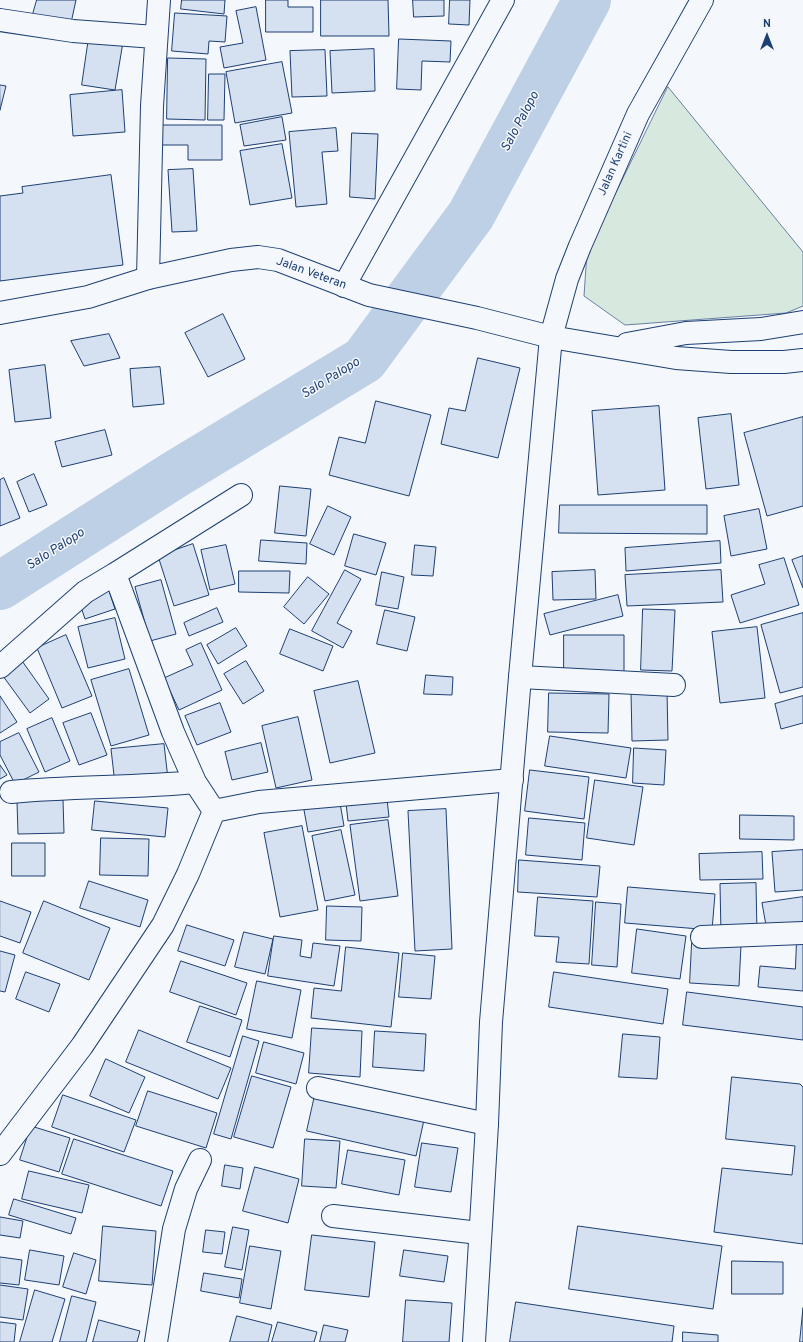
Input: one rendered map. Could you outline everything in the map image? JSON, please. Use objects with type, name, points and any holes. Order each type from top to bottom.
[{"type":"main road","points":[[148,278],[149,180],[158,0]]},
{"type":"main road","points":[[344,286],[503,0]]},
{"type":"main road","name":"Jalan Kartini","points":[[474,1342],[479,1233],[487,1124],[491,1022],[520,677],[552,336],[567,279],[638,114],[702,0]]},
{"type":"main road","points":[[0,20],[73,31],[155,37]]},
{"type":"main road","name":"Jalan Veteran","points":[[0,313],[88,297],[148,278],[231,260],[258,257],[278,260],[369,295],[478,318],[552,336],[676,358],[731,362],[784,362],[803,360]]},
{"type":"main road","points":[[614,346],[686,333],[761,329],[803,322]]},
{"type":"main road","points":[[0,667],[85,592],[241,495]]},
{"type":"main road","points":[[116,574],[153,682],[195,782],[214,811]]},
{"type":"main road","points":[[520,677],[674,686]]},
{"type":"main road","points":[[214,811],[260,802],[512,780]]},
{"type":"main road","points":[[11,792],[54,788],[155,786],[195,782]]},
{"type":"main road","points":[[0,1154],[82,1046],[163,925],[188,874],[214,811]]},
{"type":"main road","points":[[702,937],[803,933]]},
{"type":"main road","points":[[318,1088],[487,1124]]},
{"type":"main road","points":[[156,1342],[174,1229],[186,1189],[200,1160]]},
{"type":"main road","points":[[333,1216],[479,1233]]},
{"type":"shaded area","points":[[668,87],[803,252],[803,306],[786,313],[625,325],[584,296],[587,252]]},
{"type":"building","points":[[37,0],[76,0],[71,23],[33,14]]},
{"type":"building","points":[[182,0],[225,0],[224,14],[181,9]]},
{"type":"building","points":[[266,0],[288,0],[288,7],[313,7],[313,32],[266,32]]},
{"type":"building","points":[[321,0],[388,0],[389,36],[321,36]]},
{"type":"building","points":[[413,0],[444,0],[444,16],[414,17]]},
{"type":"building","points":[[450,0],[470,0],[469,25],[449,24]]},
{"type":"building","points":[[256,7],[266,60],[224,68],[220,47],[243,43],[236,11]]},
{"type":"building","points":[[175,13],[227,16],[225,42],[209,41],[208,54],[172,51]]},
{"type":"building","points":[[89,37],[123,42],[115,90],[82,85]]},
{"type":"building","points":[[399,39],[451,41],[450,62],[422,61],[421,90],[397,89]]},
{"type":"building","points":[[374,49],[375,91],[332,93],[330,51]]},
{"type":"building","points":[[325,50],[327,96],[292,97],[290,51]]},
{"type":"building","points":[[168,58],[206,59],[205,120],[167,119]]},
{"type":"building","points":[[282,62],[292,113],[235,123],[226,72]]},
{"type":"building","points":[[209,74],[225,74],[224,120],[208,120]]},
{"type":"building","points":[[0,85],[6,86],[0,110]]},
{"type":"building","points":[[122,90],[125,132],[73,136],[70,95]]},
{"type":"building","points":[[282,117],[286,140],[244,146],[240,125]]},
{"type":"building","points":[[162,125],[222,125],[222,160],[188,160],[188,145],[162,145]]},
{"type":"building","points":[[336,128],[338,151],[322,152],[327,204],[296,207],[289,132]]},
{"type":"building","points":[[352,133],[378,134],[375,199],[350,197]]},
{"type":"building","points":[[282,144],[292,198],[250,205],[240,151]]},
{"type":"building","points":[[193,169],[197,231],[172,232],[168,170]]},
{"type":"building","points":[[111,175],[123,265],[0,281],[0,196],[23,193],[22,187]]},
{"type":"building","points":[[223,314],[245,359],[208,377],[185,333]]},
{"type":"building","points":[[109,334],[120,358],[84,366],[71,341]]},
{"type":"building","points":[[478,358],[520,368],[498,458],[441,444],[449,408],[465,411]]},
{"type":"building","points":[[45,365],[51,418],[15,422],[9,370]]},
{"type":"building","points":[[160,367],[164,404],[133,407],[130,369]]},
{"type":"building","points":[[376,401],[431,415],[409,496],[329,475],[339,437],[365,443]]},
{"type":"building","points":[[659,406],[665,490],[598,495],[592,411]]},
{"type":"building","points":[[731,414],[739,485],[706,489],[698,418]]},
{"type":"building","points":[[803,417],[803,506],[767,516],[744,433]]},
{"type":"building","points":[[105,430],[112,455],[62,467],[55,442]]},
{"type":"building","points":[[34,474],[47,505],[29,512],[17,482]]},
{"type":"building","points":[[4,478],[20,518],[0,526],[0,480]]},
{"type":"building","points":[[280,486],[311,489],[306,536],[275,533]]},
{"type":"building","points":[[560,505],[707,505],[707,534],[559,533]]},
{"type":"building","points":[[328,506],[351,517],[334,555],[310,544]]},
{"type":"building","points":[[759,509],[767,549],[731,556],[724,516]]},
{"type":"building","points":[[354,534],[386,543],[376,575],[345,566]]},
{"type":"building","points":[[261,540],[307,543],[306,564],[259,561]]},
{"type":"building","points":[[720,541],[721,563],[626,571],[625,548]]},
{"type":"building","points":[[193,544],[209,595],[174,606],[158,556]]},
{"type":"building","points":[[226,545],[235,584],[210,590],[201,550]]},
{"type":"building","points":[[415,545],[436,547],[433,576],[412,575]]},
{"type":"building","points":[[803,556],[803,588],[792,560]]},
{"type":"building","points":[[784,558],[799,605],[740,623],[731,595],[765,584],[759,565]]},
{"type":"building","points":[[345,570],[361,579],[337,623],[352,631],[343,648],[312,631]]},
{"type":"building","points":[[595,570],[596,599],[553,600],[552,572]]},
{"type":"building","points":[[721,570],[723,602],[627,606],[625,575]]},
{"type":"building","points":[[239,571],[290,571],[289,593],[239,592]]},
{"type":"building","points":[[382,572],[404,577],[398,609],[376,605]]},
{"type":"building","points":[[308,577],[329,594],[304,624],[284,607]]},
{"type":"building","points":[[161,580],[176,634],[150,641],[135,587]]},
{"type":"building","points":[[109,591],[115,609],[85,619],[79,601]]},
{"type":"building","points":[[618,595],[623,616],[550,635],[544,614]]},
{"type":"building","points":[[217,608],[223,622],[189,636],[184,623]]},
{"type":"building","points":[[643,609],[675,610],[672,671],[641,670]]},
{"type":"building","points":[[385,610],[415,617],[407,651],[377,644]]},
{"type":"building","points":[[803,613],[803,687],[780,693],[761,625]]},
{"type":"building","points":[[115,618],[125,659],[88,668],[78,627]]},
{"type":"building","points":[[757,627],[765,698],[720,703],[712,632]]},
{"type":"building","points":[[236,628],[247,646],[218,664],[207,645]]},
{"type":"building","points":[[290,629],[333,646],[323,671],[280,654]]},
{"type":"building","points":[[66,635],[92,696],[62,708],[37,648]]},
{"type":"building","points":[[564,635],[624,635],[624,674],[564,674]]},
{"type":"building","points":[[201,643],[222,690],[179,710],[164,678],[193,665],[186,650]]},
{"type":"building","points":[[20,658],[49,699],[30,713],[0,672]]},
{"type":"building","points":[[246,661],[264,691],[243,704],[224,674]]},
{"type":"building","points":[[129,669],[149,735],[111,746],[91,680]]},
{"type":"building","points":[[426,675],[453,677],[452,695],[424,694]]},
{"type":"building","points":[[358,681],[375,753],[330,763],[314,691]]},
{"type":"building","points":[[667,690],[668,740],[632,741],[631,691]]},
{"type":"building","points":[[549,693],[609,694],[608,733],[548,732]]},
{"type":"building","points":[[0,696],[17,722],[0,733]]},
{"type":"building","points":[[803,696],[803,723],[781,729],[775,704]]},
{"type":"building","points":[[220,703],[231,732],[197,745],[185,716]]},
{"type":"building","points":[[91,713],[107,755],[79,765],[63,723]]},
{"type":"building","points":[[298,717],[312,780],[276,788],[262,726]]},
{"type":"building","points":[[52,718],[70,761],[45,772],[27,729]]},
{"type":"building","points":[[19,733],[39,772],[15,784],[0,755],[0,742]]},
{"type":"building","points":[[550,736],[631,748],[626,778],[545,766]]},
{"type":"building","points":[[261,743],[268,772],[232,780],[225,752]]},
{"type":"building","points":[[164,744],[168,779],[115,784],[111,749]]},
{"type":"building","points":[[634,748],[666,750],[664,785],[633,783]]},
{"type":"building","points":[[0,765],[7,775],[0,779]]},
{"type":"building","points":[[530,770],[589,777],[584,819],[525,811]]},
{"type":"building","points":[[595,780],[643,787],[634,845],[587,838]]},
{"type":"building","points":[[387,799],[389,817],[348,821],[346,803]]},
{"type":"building","points":[[63,800],[64,833],[18,834],[17,802]]},
{"type":"building","points":[[95,801],[168,808],[165,837],[92,830]]},
{"type":"building","points":[[340,803],[344,826],[308,832],[304,810]]},
{"type":"building","points":[[446,809],[452,949],[415,951],[408,811]]},
{"type":"building","points":[[740,815],[794,816],[794,840],[740,839]]},
{"type":"building","points":[[529,818],[585,823],[582,860],[526,855]]},
{"type":"building","points":[[388,820],[398,896],[360,901],[350,825]]},
{"type":"building","points":[[302,826],[318,910],[280,917],[264,833]]},
{"type":"building","points":[[341,830],[355,895],[325,901],[312,836]]},
{"type":"building","points":[[101,838],[149,839],[148,876],[100,875]]},
{"type":"building","points":[[12,843],[45,843],[45,876],[12,876]]},
{"type":"building","points":[[803,850],[803,890],[775,892],[772,852]]},
{"type":"building","points":[[762,852],[763,879],[700,880],[699,854]]},
{"type":"building","points":[[519,860],[600,866],[597,897],[518,892]]},
{"type":"building","points":[[89,881],[148,900],[140,927],[80,908]]},
{"type":"building","points":[[756,883],[757,933],[721,934],[720,884]]},
{"type":"building","points":[[628,887],[715,894],[712,930],[625,923]]},
{"type":"building","points":[[538,897],[593,901],[589,964],[556,962],[559,937],[535,936]]},
{"type":"building","points":[[803,897],[803,926],[767,931],[762,903]]},
{"type":"building","points":[[0,901],[31,912],[20,943],[0,936]]},
{"type":"building","points":[[44,901],[110,928],[89,980],[23,953]]},
{"type":"building","points":[[596,902],[621,904],[617,967],[592,965]]},
{"type":"building","points":[[327,906],[362,907],[361,941],[326,940]]},
{"type":"building","points":[[187,925],[234,940],[225,966],[178,951]]},
{"type":"building","points":[[637,929],[686,936],[680,979],[632,973]]},
{"type":"building","points":[[244,932],[273,939],[265,974],[235,967]]},
{"type":"building","points":[[274,936],[302,940],[300,956],[311,958],[313,943],[340,946],[334,986],[268,976]]},
{"type":"building","points":[[797,940],[803,941],[803,991],[758,987],[760,966],[795,969]]},
{"type":"building","points":[[692,943],[741,945],[739,986],[690,983]]},
{"type":"building","points":[[346,947],[399,953],[391,1027],[311,1018],[314,988],[341,991]]},
{"type":"building","points":[[0,951],[15,955],[5,992],[0,991]]},
{"type":"building","points":[[403,953],[435,956],[431,999],[399,997]]},
{"type":"building","points":[[181,961],[247,983],[236,1015],[170,992]]},
{"type":"building","points":[[26,972],[60,984],[49,1012],[16,999]]},
{"type":"building","points":[[554,972],[668,989],[663,1024],[549,1007]]},
{"type":"building","points":[[257,981],[301,990],[292,1038],[247,1029]]},
{"type":"building","points":[[687,992],[803,1007],[803,1040],[683,1025]]},
{"type":"building","points":[[200,1006],[242,1020],[230,1057],[187,1042]]},
{"type":"building","points":[[312,1028],[362,1031],[360,1077],[309,1073]]},
{"type":"building","points":[[139,1030],[231,1068],[218,1099],[126,1062]]},
{"type":"building","points":[[375,1031],[426,1034],[424,1071],[373,1067]]},
{"type":"building","points":[[623,1034],[660,1037],[657,1079],[619,1077]]},
{"type":"building","points":[[243,1036],[259,1041],[231,1139],[214,1134]]},
{"type":"building","points":[[264,1042],[304,1053],[296,1084],[256,1073]]},
{"type":"building","points":[[106,1059],[145,1077],[129,1113],[90,1096]]},
{"type":"building","points":[[252,1076],[291,1087],[273,1148],[234,1137]]},
{"type":"building","points":[[732,1077],[800,1084],[803,1087],[803,1244],[714,1232],[722,1168],[792,1175],[795,1146],[726,1139]]},
{"type":"building","points":[[148,1091],[217,1113],[206,1148],[136,1126]]},
{"type":"building","points":[[63,1095],[136,1120],[124,1152],[52,1127]]},
{"type":"building","points":[[315,1095],[424,1120],[416,1156],[307,1131]]},
{"type":"building","points":[[31,1126],[70,1138],[59,1172],[20,1160]]},
{"type":"building","points":[[74,1139],[173,1171],[161,1206],[62,1174]]},
{"type":"building","points":[[305,1139],[340,1141],[336,1188],[302,1186]]},
{"type":"building","points":[[422,1143],[458,1148],[451,1192],[415,1187]]},
{"type":"building","points":[[348,1150],[405,1160],[399,1195],[342,1184]]},
{"type":"building","points":[[225,1165],[243,1168],[240,1189],[222,1186]]},
{"type":"building","points":[[255,1167],[299,1179],[288,1223],[243,1211]]},
{"type":"building","points":[[29,1171],[89,1185],[82,1213],[22,1199]]},
{"type":"building","points":[[14,1199],[76,1218],[71,1234],[9,1215]]},
{"type":"building","points":[[0,1217],[23,1221],[20,1238],[0,1235]]},
{"type":"building","points":[[103,1226],[156,1231],[152,1285],[99,1281]]},
{"type":"building","points":[[578,1226],[722,1246],[713,1309],[569,1289]]},
{"type":"building","points":[[233,1227],[249,1230],[242,1270],[225,1267]]},
{"type":"building","points":[[206,1230],[225,1232],[222,1254],[203,1252]]},
{"type":"building","points":[[312,1235],[375,1242],[369,1297],[305,1290]]},
{"type":"building","points":[[250,1246],[281,1251],[271,1309],[240,1303]]},
{"type":"building","points":[[30,1250],[64,1256],[59,1285],[25,1280]]},
{"type":"building","points":[[404,1250],[448,1256],[444,1282],[400,1276]]},
{"type":"building","points":[[74,1253],[96,1260],[86,1294],[63,1287]]},
{"type":"building","points":[[0,1257],[22,1260],[19,1285],[0,1283]]},
{"type":"building","points":[[732,1261],[783,1262],[783,1294],[732,1294]]},
{"type":"building","points":[[204,1273],[242,1279],[239,1298],[201,1291]]},
{"type":"building","points":[[0,1285],[28,1289],[23,1320],[0,1317]]},
{"type":"building","points":[[35,1290],[65,1299],[52,1342],[20,1342]]},
{"type":"building","points":[[72,1296],[96,1302],[86,1342],[60,1342]]},
{"type":"building","points":[[406,1300],[452,1303],[449,1342],[403,1342]]},
{"type":"building","points":[[516,1302],[674,1326],[672,1342],[510,1342]]},
{"type":"building","points":[[803,1308],[803,1342],[800,1342]]},
{"type":"building","points":[[237,1316],[272,1325],[268,1342],[230,1342]]},
{"type":"building","points":[[99,1320],[140,1331],[137,1342],[93,1342]]},
{"type":"building","points":[[0,1322],[16,1324],[14,1342],[0,1342]]},
{"type":"building","points":[[278,1322],[317,1332],[314,1342],[272,1342]]},
{"type":"building","points":[[324,1325],[348,1330],[345,1342],[320,1342]]},
{"type":"building","points":[[683,1332],[718,1335],[718,1342],[683,1342]]},
{"type":"waterway","name":"Salo Palopo","points":[[0,586],[174,475],[364,360],[471,215],[587,0]]}]
